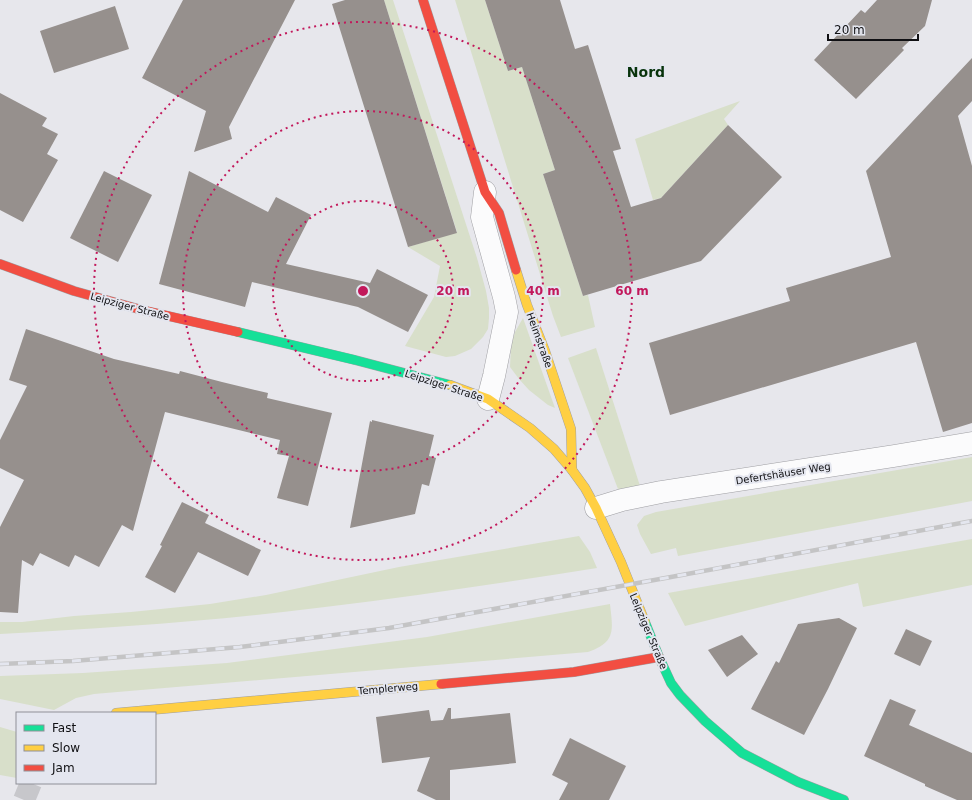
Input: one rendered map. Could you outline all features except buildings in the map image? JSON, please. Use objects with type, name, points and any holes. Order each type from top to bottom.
[{"type":"main road","name":"Heimstraße","points":[[423,0],[485,192],[499,213],[527,305],[545,351],[571,429],[572,470]]},
{"type":"main road","name":"Leipziger Straße","points":[[0,264],[74,291],[142,310],[404,372],[448,384],[488,399],[530,428],[554,449],[585,488],[621,562],[659,657],[671,683],[680,695],[704,721],[742,752],[798,782],[844,800]]},
{"type":"main road","name":"Templerweg","points":[[127,712],[574,672],[659,657]]},
{"type":"street","name":"Heimstraße","points":[[485,192],[482,218],[501,284],[507,312],[488,399]]},
{"type":"street","name":"Defertshäuser Weg","points":[[596,508],[622,500],[661,492],[888,458],[972,443]]},
{"type":"green space","points":[[384,0],[393,0],[477,258],[486,291],[489,308],[488,329],[483,337],[471,349],[455,356],[446,357],[405,346],[434,297],[440,266],[408,247],[457,232]]},
{"type":"green space","points":[[455,0],[485,0],[508,71],[522,67],[555,170],[543,174],[583,296],[588,295],[595,327],[561,337],[553,316]]},
{"type":"green space","points":[[740,101],[724,119],[728,125],[661,198],[653,200],[635,139]]},
{"type":"green space","points":[[523,318],[555,408],[548,405],[529,390],[510,367],[511,346],[515,332]]},
{"type":"green space","points":[[596,348],[640,486],[618,489],[568,358]]},
{"type":"green space","points":[[972,457],[972,501],[678,556],[676,548],[651,554],[640,534],[637,525],[644,516],[656,512]]},
{"type":"green space","points":[[579,536],[590,552],[597,568],[427,594],[284,612],[163,624],[0,634],[0,622],[22,622],[210,604],[266,595],[399,567]]},
{"type":"green space","points":[[972,539],[972,585],[863,607],[858,583],[685,626],[668,593]]},
{"type":"green space","points":[[610,604],[612,621],[611,634],[604,644],[588,652],[94,694],[76,698],[54,710],[0,699],[0,676],[83,673],[227,663],[427,637]]},
{"type":"green space","points":[[0,727],[16,732],[16,778],[0,775]]},
{"type":"tunnel","points":[[24,800],[31,784]]},
{"type":"railway","points":[[0,664],[73,661],[240,647],[389,628],[972,521]]},
{"type":"traffic: fast","points":[[238,332],[355,360],[450,385]]},
{"type":"traffic: fast","points":[[645,622],[671,683],[680,695],[705,721],[742,753],[798,782],[844,800]]},
{"type":"traffic: slow","points":[[516,270],[571,429],[572,470]]},
{"type":"traffic: slow","points":[[450,385],[488,399],[530,428],[554,449],[572,470],[585,488],[596,508],[621,562],[645,622]]},
{"type":"traffic: slow","points":[[127,712],[441,684]]},
{"type":"traffic: jam","points":[[423,0],[485,192],[499,213],[516,270]]},
{"type":"traffic: jam","points":[[0,264],[74,291],[142,310],[238,332]]},
{"type":"traffic: jam","points":[[441,684],[574,672],[659,657]]},
{"type":"district","name":"Nord","points":[[646,72]]}]
